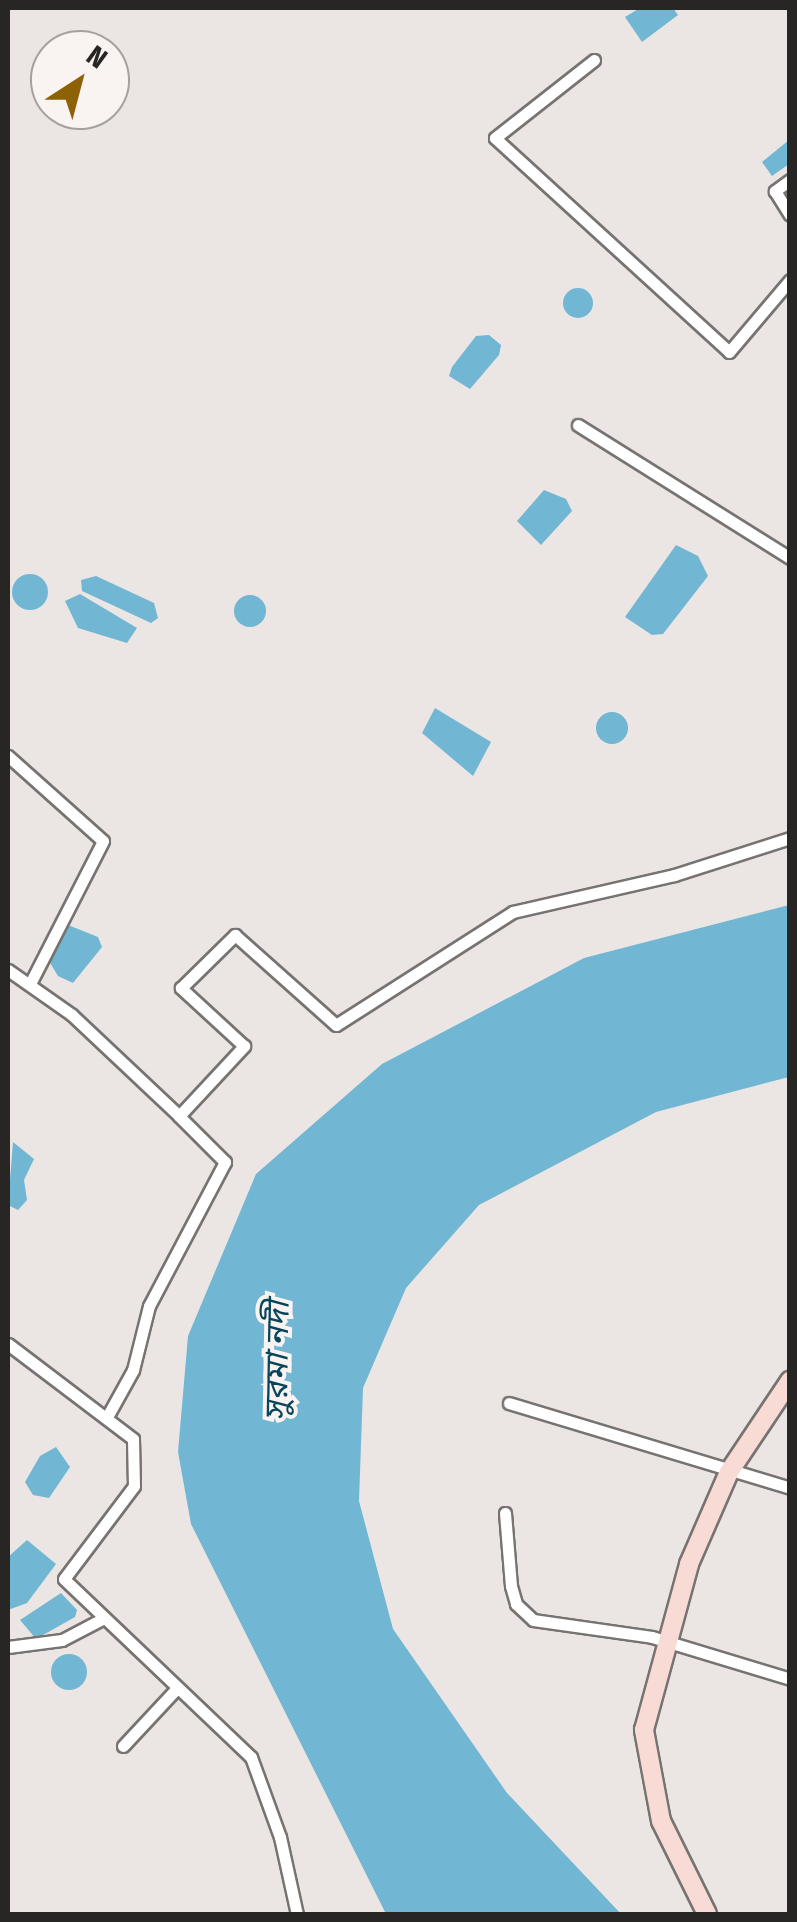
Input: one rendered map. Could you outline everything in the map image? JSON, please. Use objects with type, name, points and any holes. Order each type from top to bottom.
[{"type":"street","points":[[594,60],[495,138],[730,352],[790,280]]},
{"type":"street","points":[[790,180],[776,199],[790,216]]},
{"type":"street","points":[[578,424],[790,558]]},
{"type":"street","points":[[8,756],[104,841],[30,982]]},
{"type":"street","points":[[179,1116],[244,1046],[181,988],[235,935],[336,1026],[513,912],[674,875],[790,838]]},
{"type":"street","points":[[8,970],[30,982],[179,1116],[224,1162],[149,1306],[133,1370],[107,1417]]},
{"type":"street","points":[[8,1344],[133,1438],[134,1486],[64,1579],[102,1620],[251,1757],[280,1837],[297,1914]]},
{"type":"street","points":[[707,1914],[661,1820],[644,1730],[663,1642],[729,1472],[790,1380]]},
{"type":"street","points":[[509,1404],[553,1412],[729,1472],[790,1488]]},
{"type":"street","points":[[505,1513],[511,1586],[516,1604],[533,1620],[663,1642],[790,1678]]},
{"type":"street","points":[[8,1647],[62,1640],[102,1620]]},
{"type":"street","points":[[123,1746],[177,1688]]},
{"type":"water","points":[[640,8],[673,8],[678,15],[642,42],[625,17]]},
{"type":"water","points":[[789,140],[789,164],[772,176],[762,162]]},
{"type":"water","points":[[578,288],[589,292],[593,303],[589,314],[578,318],[567,314],[563,303],[567,292]]},
{"type":"water","points":[[489,335],[501,345],[499,355],[470,389],[449,376],[476,336]]},
{"type":"water","points":[[544,490],[566,499],[572,511],[541,545],[517,521]]},
{"type":"water","points":[[676,545],[698,556],[708,576],[663,634],[652,635],[625,617]]},
{"type":"water","points":[[30,574],[43,579],[48,592],[43,605],[30,610],[17,605],[12,592],[17,579]]},
{"type":"water","points":[[96,576],[154,603],[158,618],[151,623],[82,591],[81,580]]},
{"type":"water","points":[[80,594],[137,628],[127,643],[78,628],[65,601]]},
{"type":"water","points":[[250,595],[261,600],[266,611],[261,622],[250,627],[239,622],[234,611],[239,600]]},
{"type":"water","points":[[435,708],[491,742],[473,776],[422,733]]},
{"type":"water","points":[[612,712],[624,716],[628,728],[624,740],[612,744],[600,740],[596,728],[600,716]]},
{"type":"water","name":"সুরমা নদী","points":[[789,905],[789,1077],[656,1112],[479,1205],[406,1288],[363,1388],[359,1501],[393,1629],[507,1793],[621,1914],[386,1914],[191,1524],[178,1452],[188,1336],[256,1174],[382,1064],[584,958]]},
{"type":"water","points":[[68,925],[98,937],[102,947],[73,983],[58,976],[49,961]]},
{"type":"water","points":[[13,1142],[34,1159],[24,1180],[27,1200],[18,1210],[8,1205]]},
{"type":"water","points":[[56,1447],[70,1467],[49,1498],[33,1495],[25,1482],[40,1456]]},
{"type":"water","points":[[27,1540],[56,1564],[27,1603],[8,1610],[8,1557]]},
{"type":"water","points":[[61,1593],[77,1610],[75,1617],[36,1639],[20,1620]]},
{"type":"water","points":[[69,1654],[82,1659],[87,1672],[82,1685],[69,1690],[56,1685],[51,1672],[56,1659]]}]
